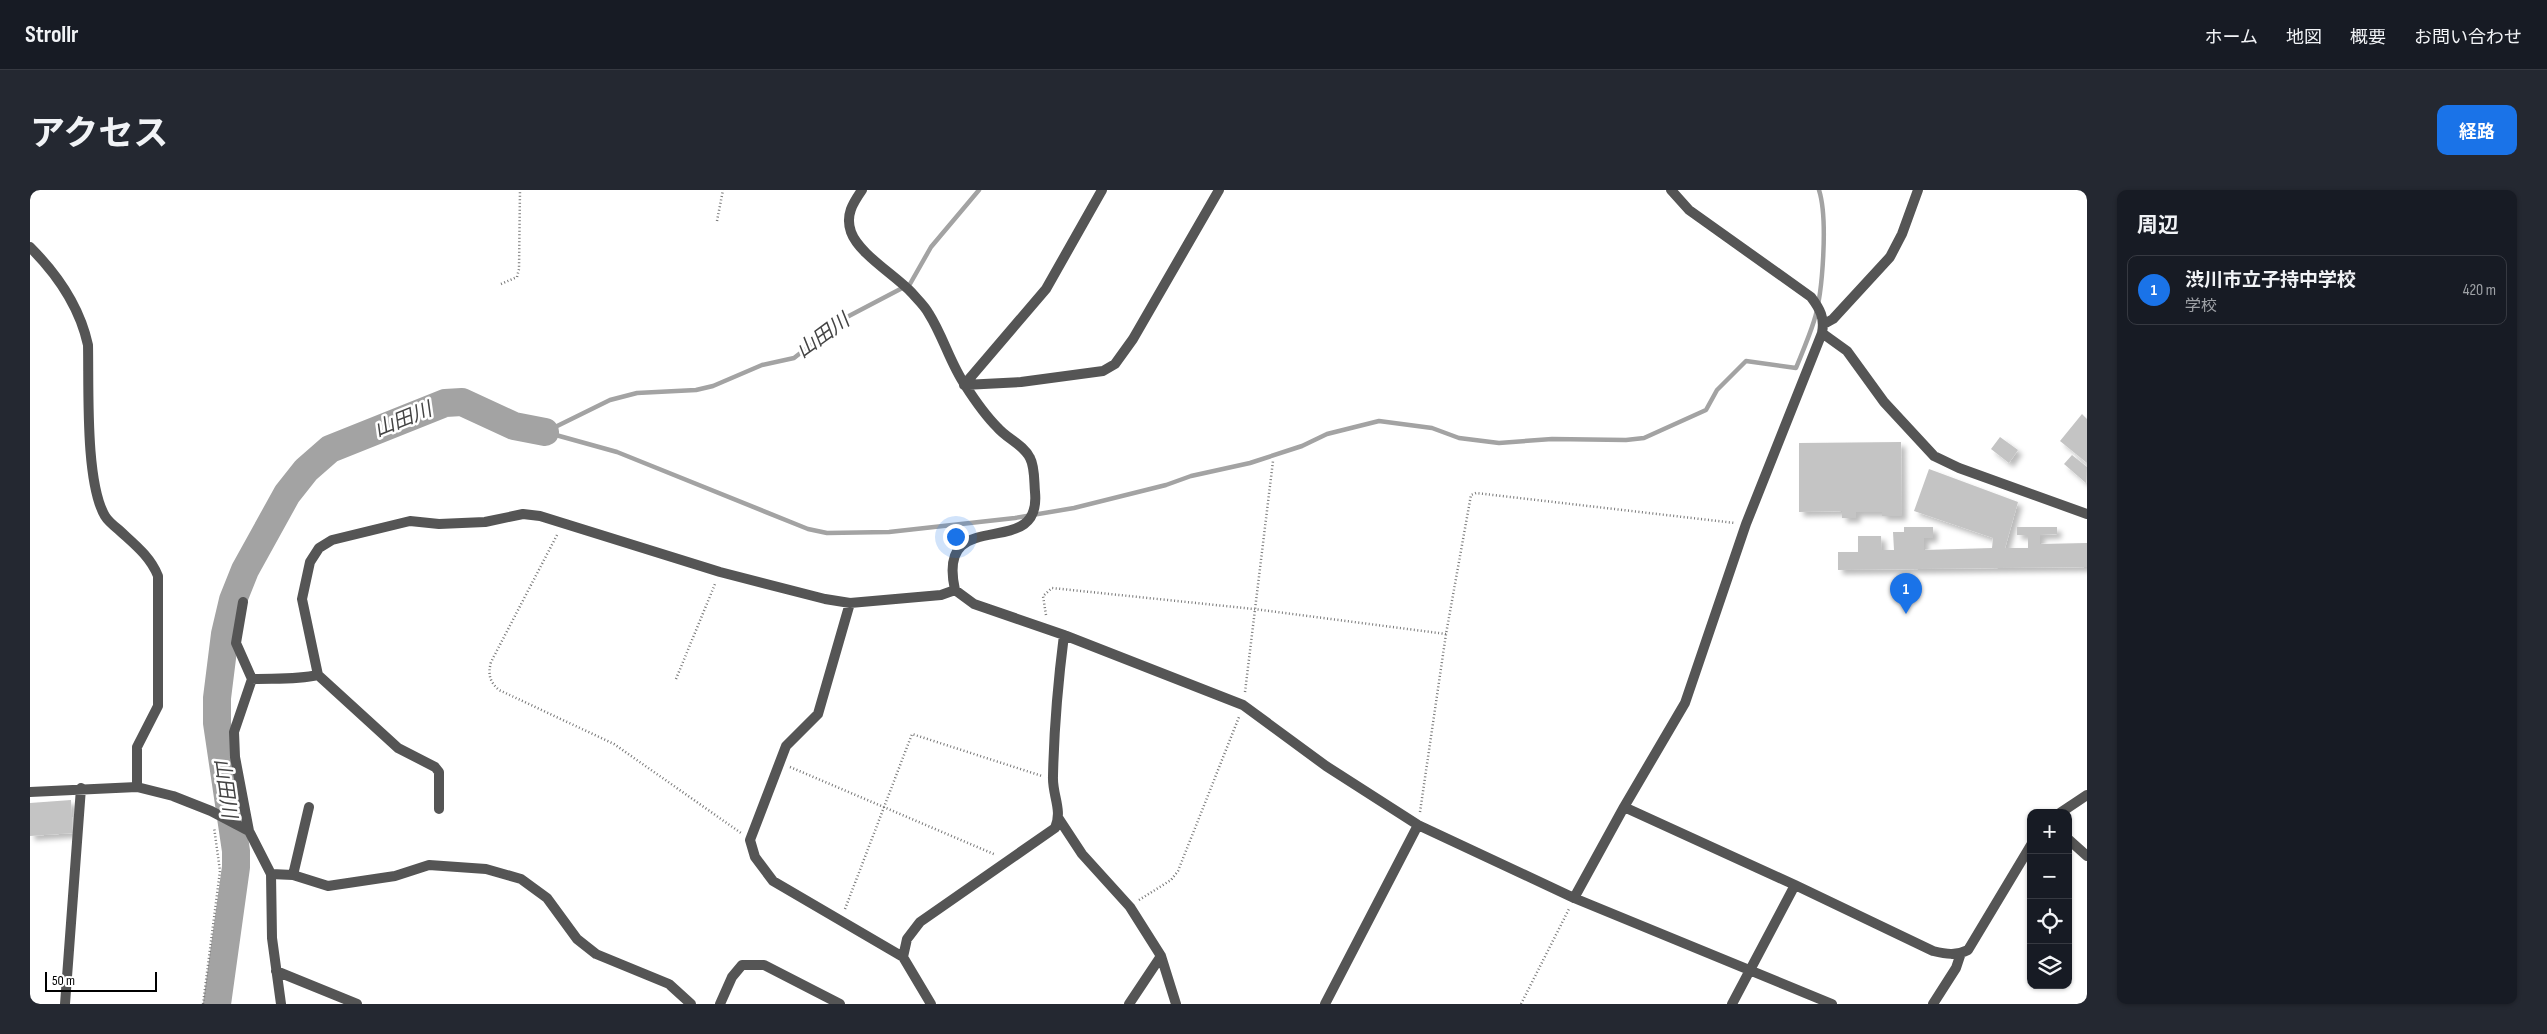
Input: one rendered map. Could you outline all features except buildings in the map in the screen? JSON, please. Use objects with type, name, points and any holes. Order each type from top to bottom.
[{"type":"street","points":[[862,190],[853,203],[849,216],[850,230],[856,242],[909,290],[929,313],[964,384],[998,428],[1024,449],[1031,460],[1036,509],[1028,523],[1014,529],[971,539],[957,551],[951,563],[955,590],[974,604],[1064,635],[1243,706],[1326,766],[1418,825],[1574,898],[1832,1004]]},
{"type":"street","points":[[964,384],[1046,289],[1102,190]]},
{"type":"street","points":[[964,384],[1020,382],[1103,371],[1115,364],[1133,339],[1219,190]]},
{"type":"street","points":[[1671,190],[1689,210],[1811,297],[1821,310],[1823,329],[1847,351],[1884,402],[1934,456],[1959,468],[2087,514]]},
{"type":"street","points":[[1574,898],[1624,807],[1685,703],[1746,524],[1823,329],[1890,257],[1902,234],[1918,190]]},
{"type":"street","points":[[30,247],[43,260],[68,295],[85,332],[88,345],[91,456],[97,493],[105,517],[142,551],[153,565],[158,576],[158,706],[137,747],[138,787]]},
{"type":"street","points":[[439,809],[439,772],[435,767],[398,748],[318,675],[302,599],[310,562],[319,548],[332,540],[410,521],[439,524],[485,522],[523,514],[540,516],[720,572],[825,600],[850,603],[941,596],[955,590]]},
{"type":"street","points":[[243,602],[236,643],[252,679],[234,732],[234,757],[248,831],[271,874],[272,938],[281,1004]]},
{"type":"street","points":[[850,603],[818,714],[786,746],[750,840],[755,858],[773,880],[841,919],[903,958],[930,1004]]},
{"type":"street","points":[[1064,635],[1055,709],[1053,780],[1059,819],[1082,854],[1130,907],[1161,956],[1176,1004]]},
{"type":"street","points":[[252,679],[279,677],[300,679],[318,675]]},
{"type":"street","points":[[30,792],[81,788],[138,787],[173,796],[212,812],[248,831]]},
{"type":"street","points":[[65,1004],[81,788]]},
{"type":"street","points":[[2066,809],[2087,795]]},
{"type":"street","points":[[293,875],[309,807]]},
{"type":"street","points":[[1624,807],[1795,884],[1933,951],[1949,955],[1961,954],[1968,950],[2027,852]]},
{"type":"street","points":[[903,958],[907,939],[920,922],[1055,828],[1059,819]]},
{"type":"street","points":[[1325,1004],[1418,825]]},
{"type":"street","points":[[2072,843],[2087,856]]},
{"type":"street","points":[[271,874],[293,875],[328,886],[395,876],[429,864],[486,868],[521,879],[547,898],[577,939],[596,954],[669,984],[691,1004]]},
{"type":"street","points":[[1732,1004],[1795,884]]},
{"type":"street","points":[[1933,1004],[1956,968],[1961,954]]},
{"type":"street","points":[[1129,1004],[1161,956]]},
{"type":"street","points":[[720,1004],[732,977],[742,965],[764,965],[840,1004]]},
{"type":"street","points":[[276,971],[357,1004]]},
{"type":"path","points":[[501,284],[517,277],[519,269],[520,190]]},
{"type":"path","points":[[718,221],[722,190]]},
{"type":"path","points":[[1418,825],[1446,634],[1469,500],[1476,492],[1746,524]]},
{"type":"path","points":[[563,523],[491,662],[489,674],[492,683],[499,690],[614,744],[750,840]]},
{"type":"path","points":[[676,679],[720,572]]},
{"type":"path","points":[[1048,630],[1043,596],[1052,588],[1254,609],[1446,634]]},
{"type":"path","points":[[841,919],[912,734],[1053,780]]},
{"type":"path","points":[[779,762],[1009,860]]},
{"type":"path","points":[[203,1004],[220,870],[212,812]]},
{"type":"path","points":[[1521,1004],[1574,898]]},
{"type":"waterway","name":"山田川","points":[[545,432],[610,400],[637,393],[696,390],[713,386],[762,365],[794,358],[847,317],[910,284],[931,247],[979,190]]},
{"type":"waterway","points":[[545,432],[617,452],[808,529],[827,533],[889,532],[1015,518],[1074,508],[1166,485],[1191,476],[1250,463],[1302,446],[1327,434],[1379,421],[1432,428],[1459,438],[1499,443],[1552,439],[1626,440],[1644,438],[1706,410],[1717,390],[1746,361],[1796,368],[1814,321],[1820,293],[1824,236],[1822,203],[1819,190]]},
{"type":"waterway","name":"山田川","points":[[217,1004],[236,867],[236,851],[217,723],[217,698],[225,634],[233,600],[245,570],[287,494],[306,470],[330,449],[445,403],[462,402],[514,426],[545,432]]},
{"type":"place","name":"渋川市立子持中学校","points":[[1906,614]]}]
